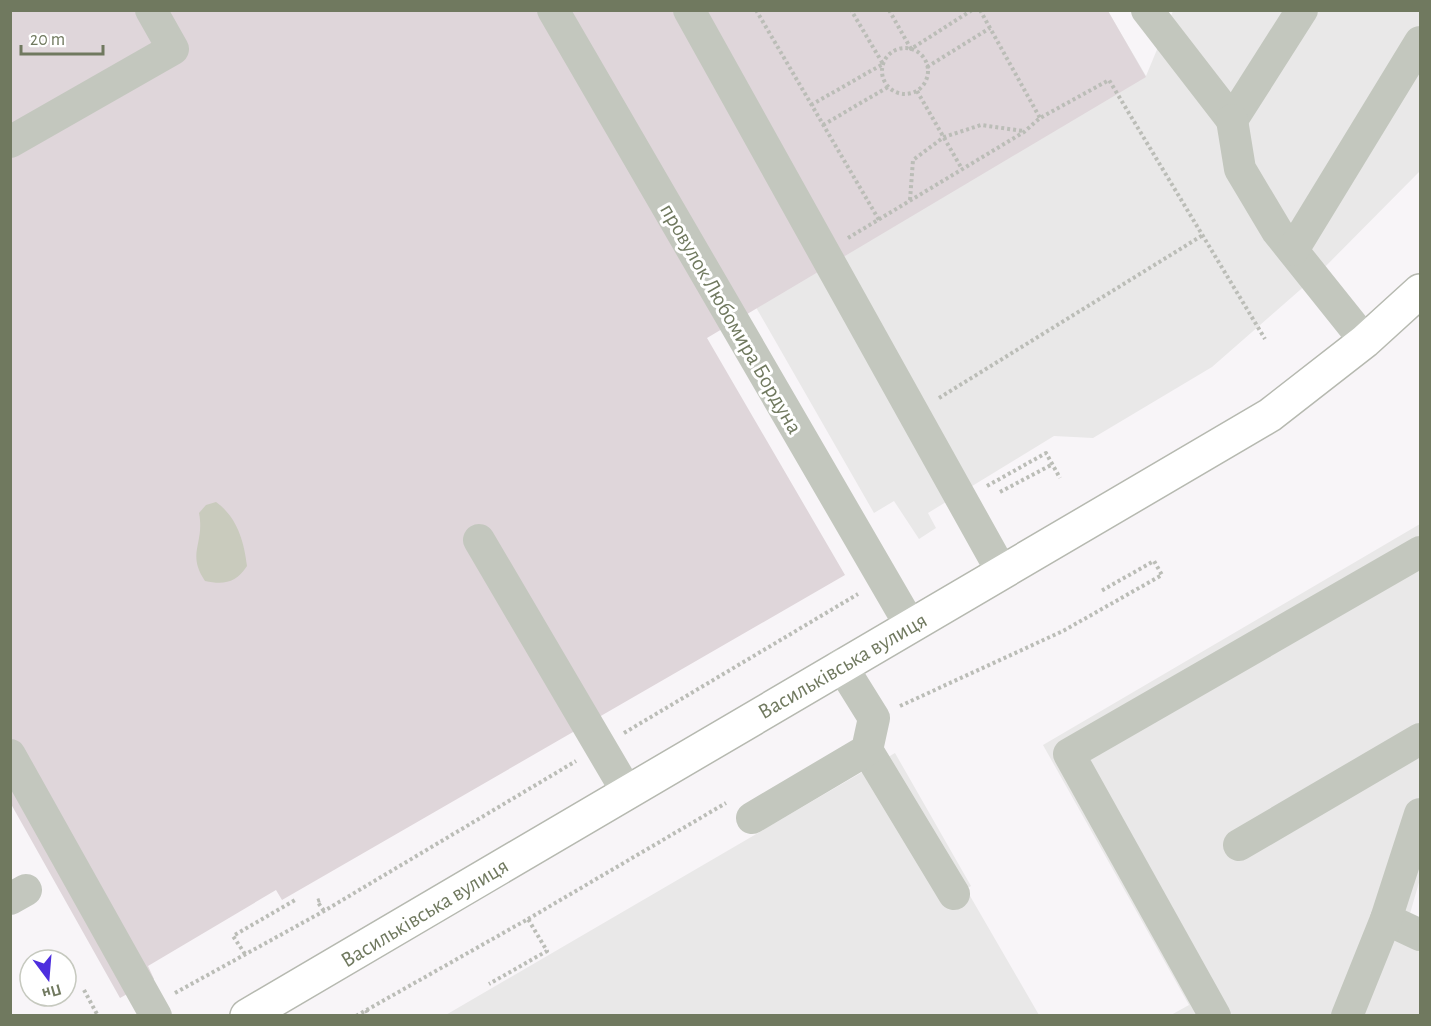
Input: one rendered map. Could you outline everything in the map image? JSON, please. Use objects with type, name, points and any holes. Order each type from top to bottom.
[{"type":"main road","name":"Васильківська вулиця","points":[[247,1016],[1270,415],[1365,341],[1420,291]]},
{"type":"street","points":[[10,142],[172,49],[151,10]]},
{"type":"street","name":"провулок Любомира Бордуна","points":[[553,10],[910,625]]},
{"type":"street","points":[[689,10],[1002,572]]},
{"type":"street","points":[[1148,10],[1232,120],[1240,169],[1277,231],[1365,341]]},
{"type":"street","points":[[1232,120],[1302,10]]},
{"type":"street","points":[[1293,250],[1420,42]]},
{"type":"street","points":[[479,540],[627,792]]},
{"type":"street","points":[[1215,1016],[1069,754],[1420,552]]},
{"type":"street","points":[[841,665],[874,718],[867,750],[954,894]]},
{"type":"street","points":[[1239,845],[1420,739]]},
{"type":"street","points":[[752,818],[867,750]]},
{"type":"street","points":[[10,754],[153,1011]]},
{"type":"street","points":[[1347,1016],[1386,919],[1420,814]]},
{"type":"street","points":[[1386,919],[1420,935]]},
{"type":"path","points":[[756,10],[879,220]]},
{"type":"path","points":[[851,10],[883,64],[882,76],[888,87],[902,94],[917,91],[926,80],[927,67],[922,56],[911,49],[889,10]]},
{"type":"path","points":[[811,105],[883,64],[894,51],[911,49],[972,10]]},
{"type":"path","points":[[980,10],[1040,118]]},
{"type":"path","points":[[927,67],[990,28]]},
{"type":"path","points":[[823,253],[1024,132],[1040,118],[1109,80],[1265,339]]},
{"type":"path","points":[[823,125],[888,87]]},
{"type":"path","points":[[917,91],[962,169]]},
{"type":"path","points":[[910,200],[914,160],[944,137],[981,125],[1024,132]]},
{"type":"path","points":[[913,414],[1203,235]]},
{"type":"path","points":[[977,491],[1046,453],[1060,478]]},
{"type":"path","points":[[1000,492],[1053,464]]},
{"type":"path","points":[[1101,591],[1154,561]]},
{"type":"path","points":[[153,1011],[245,954],[324,911],[860,592]]},
{"type":"path","points":[[245,954],[233,936],[295,900]]},
{"type":"path","points":[[320,900],[317,901],[324,911]]},
{"type":"path","points":[[356,1016],[528,919],[547,951],[489,984]]},
{"type":"path","points":[[84,990],[98,1016]]},
{"type":"path","points":[[366,1010],[369,1016]]},
{"type":"shaded area","points":[[10,11],[1108,11],[1146,77],[707,338],[845,575],[282,900],[276,890],[148,966],[154,979],[120,998],[11,804]]},
{"type":"shaded area","points":[[586,11],[1108,11],[1146,76],[1173,11],[1420,11],[1420,171],[1316,276],[1212,367],[1093,438],[1054,436],[928,513],[936,528],[919,539],[894,501],[874,513]]},
{"type":"shaded area","points":[[216,502],[229,515],[238,530],[247,566],[234,579],[218,583],[205,581],[196,555],[200,533],[199,513],[206,505]]},
{"type":"shaded area","points":[[1420,524],[1420,879],[1409,917],[1420,921],[1420,1015],[1171,1015],[1189,1005],[1043,745]]},
{"type":"shaded area","points":[[895,753],[971,886],[966,889],[1039,1015],[444,1016]]}]
